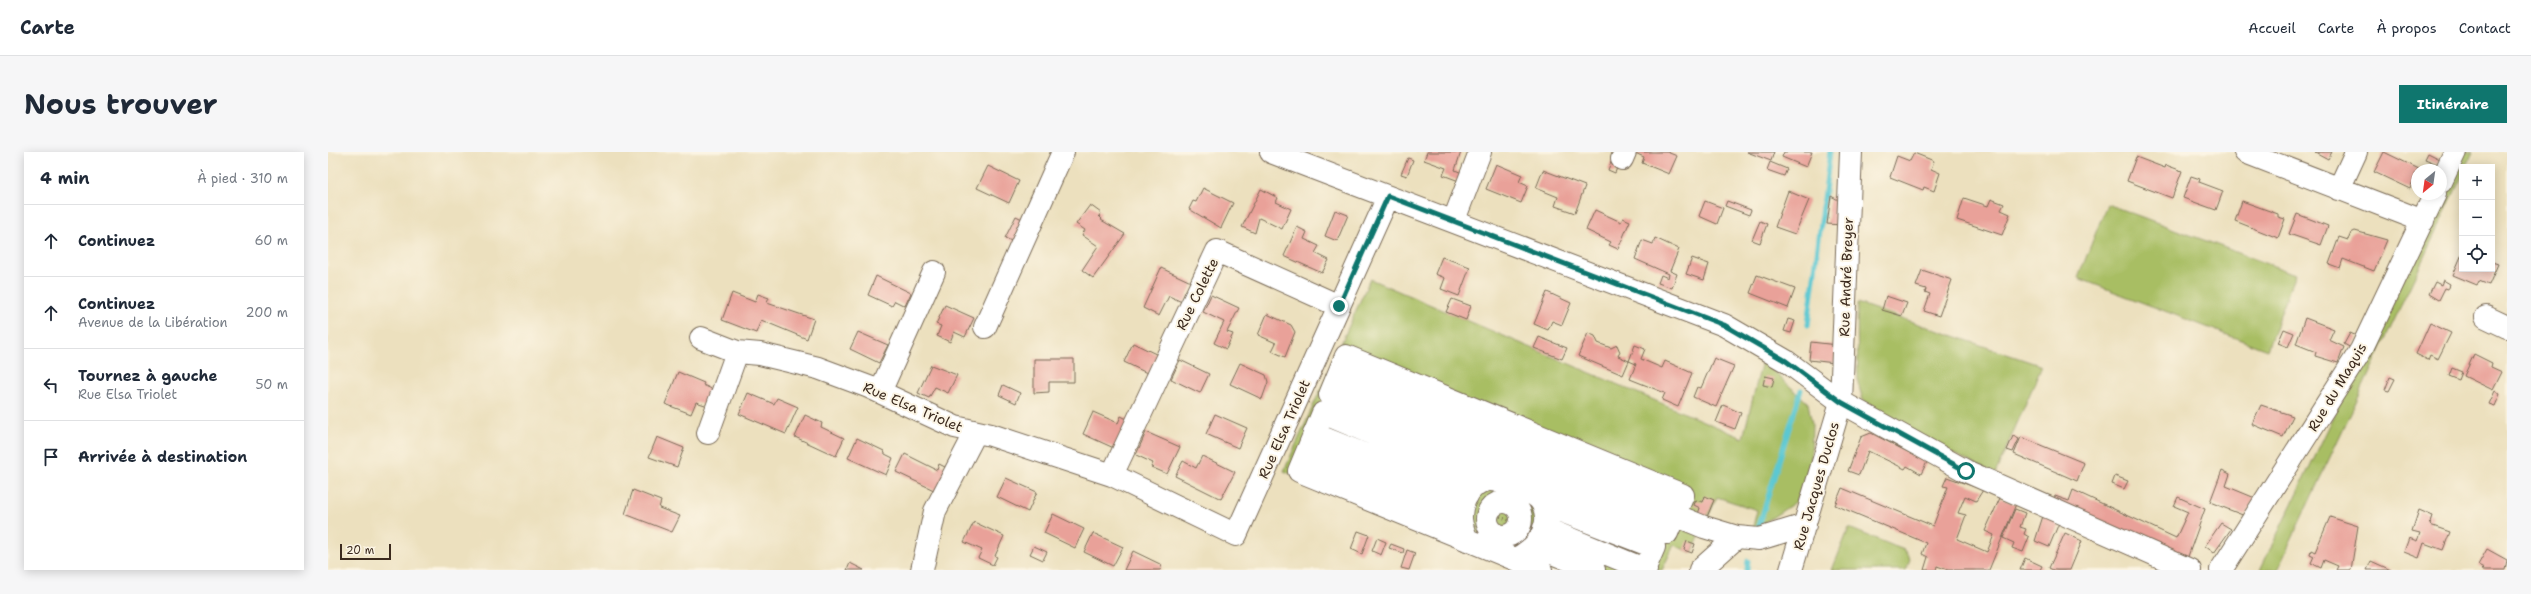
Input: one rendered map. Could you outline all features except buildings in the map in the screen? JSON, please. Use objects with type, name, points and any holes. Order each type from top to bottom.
[{"type":"street","points":[[984,327],[1063,152]]},
{"type":"street","points":[[1271,152],[1304,158],[1388,196],[1454,220],[1724,325],[1786,361],[1841,402],[1966,471],[2190,570]]},
{"type":"street","points":[[1454,220],[1480,152]]},
{"type":"street","name":"Rue André Breyer","points":[[1841,402],[1851,152]]},
{"type":"street","points":[[2245,152],[2423,221]]},
{"type":"street","points":[[2338,189],[2356,152]]},
{"type":"street","points":[[2447,169],[2455,152]]},
{"type":"street","name":"Rue Elsa Triolet","points":[[701,338],[737,352],[760,354],[818,368],[880,392],[955,427],[976,432],[1058,459],[1080,463],[1112,475],[1236,535],[1388,196]]},
{"type":"street","name":"Rue du Maquis","points":[[2221,570],[2361,350],[2432,200]]},
{"type":"street","name":"Rue Colette","points":[[1112,475],[1217,251],[1339,306]]},
{"type":"street","points":[[880,392],[934,272]]},
{"type":"street","points":[[2486,317],[2507,327]]},
{"type":"street","points":[[708,433],[737,352]]},
{"type":"street","points":[[1675,514],[1667,533],[1330,396],[1338,376],[1512,436],[1704,527],[1737,536],[1759,540],[1805,525]]},
{"type":"street","name":"Rue Jacques Duclos","points":[[1791,570],[1841,402]]},
{"type":"street","points":[[1485,481],[1323,413],[1299,471],[1497,538],[1529,552],[1540,536],[1542,504]]},
{"type":"street","points":[[922,570],[935,511],[976,432]]},
{"type":"street","points":[[1500,465],[1512,436]]},
{"type":"street","points":[[1310,443],[1464,504],[1497,538],[1542,570]]},
{"type":"street","points":[[1497,538],[1519,511],[1514,495],[1495,479],[1477,484],[1464,504],[1462,528],[1497,538],[1540,536],[1645,570],[1654,547],[1542,504],[1535,495],[1514,495]]},
{"type":"street","points":[[1540,536],[1594,570]]},
{"type":"street","points":[[1700,570],[1737,536]]},
{"type":"green space","points":[[2461,152],[2473,152],[2467,164],[2459,164],[2459,182],[2277,570],[2260,570],[2438,200],[2447,200],[2447,181]]},
{"type":"green space","points":[[2107,204],[2295,274],[2267,350],[2078,278]]},
{"type":"green space","points":[[1370,279],[1743,438],[1762,361],[1808,403],[1812,424],[1811,460],[1797,501],[1752,531],[1757,510],[1717,497],[1692,553],[1674,545],[1662,570],[1527,570],[1284,471]]},
{"type":"green space","points":[[1857,303],[2042,366],[1995,474],[1929,442],[1863,400],[1858,383]]},
{"type":"green space","points":[[1849,528],[1904,550],[1910,559],[1906,570],[1832,570]]},
{"type":"waterway","points":[[1808,325],[1830,152]]},
{"type":"waterway","points":[[1758,529],[1801,390]]},
{"type":"waterway","points":[[1747,570],[1748,561]]},
{"type":"route","points":[[1339,306],[1388,196],[1454,220],[1724,325],[1812,378],[1841,402],[1966,471]]}]
